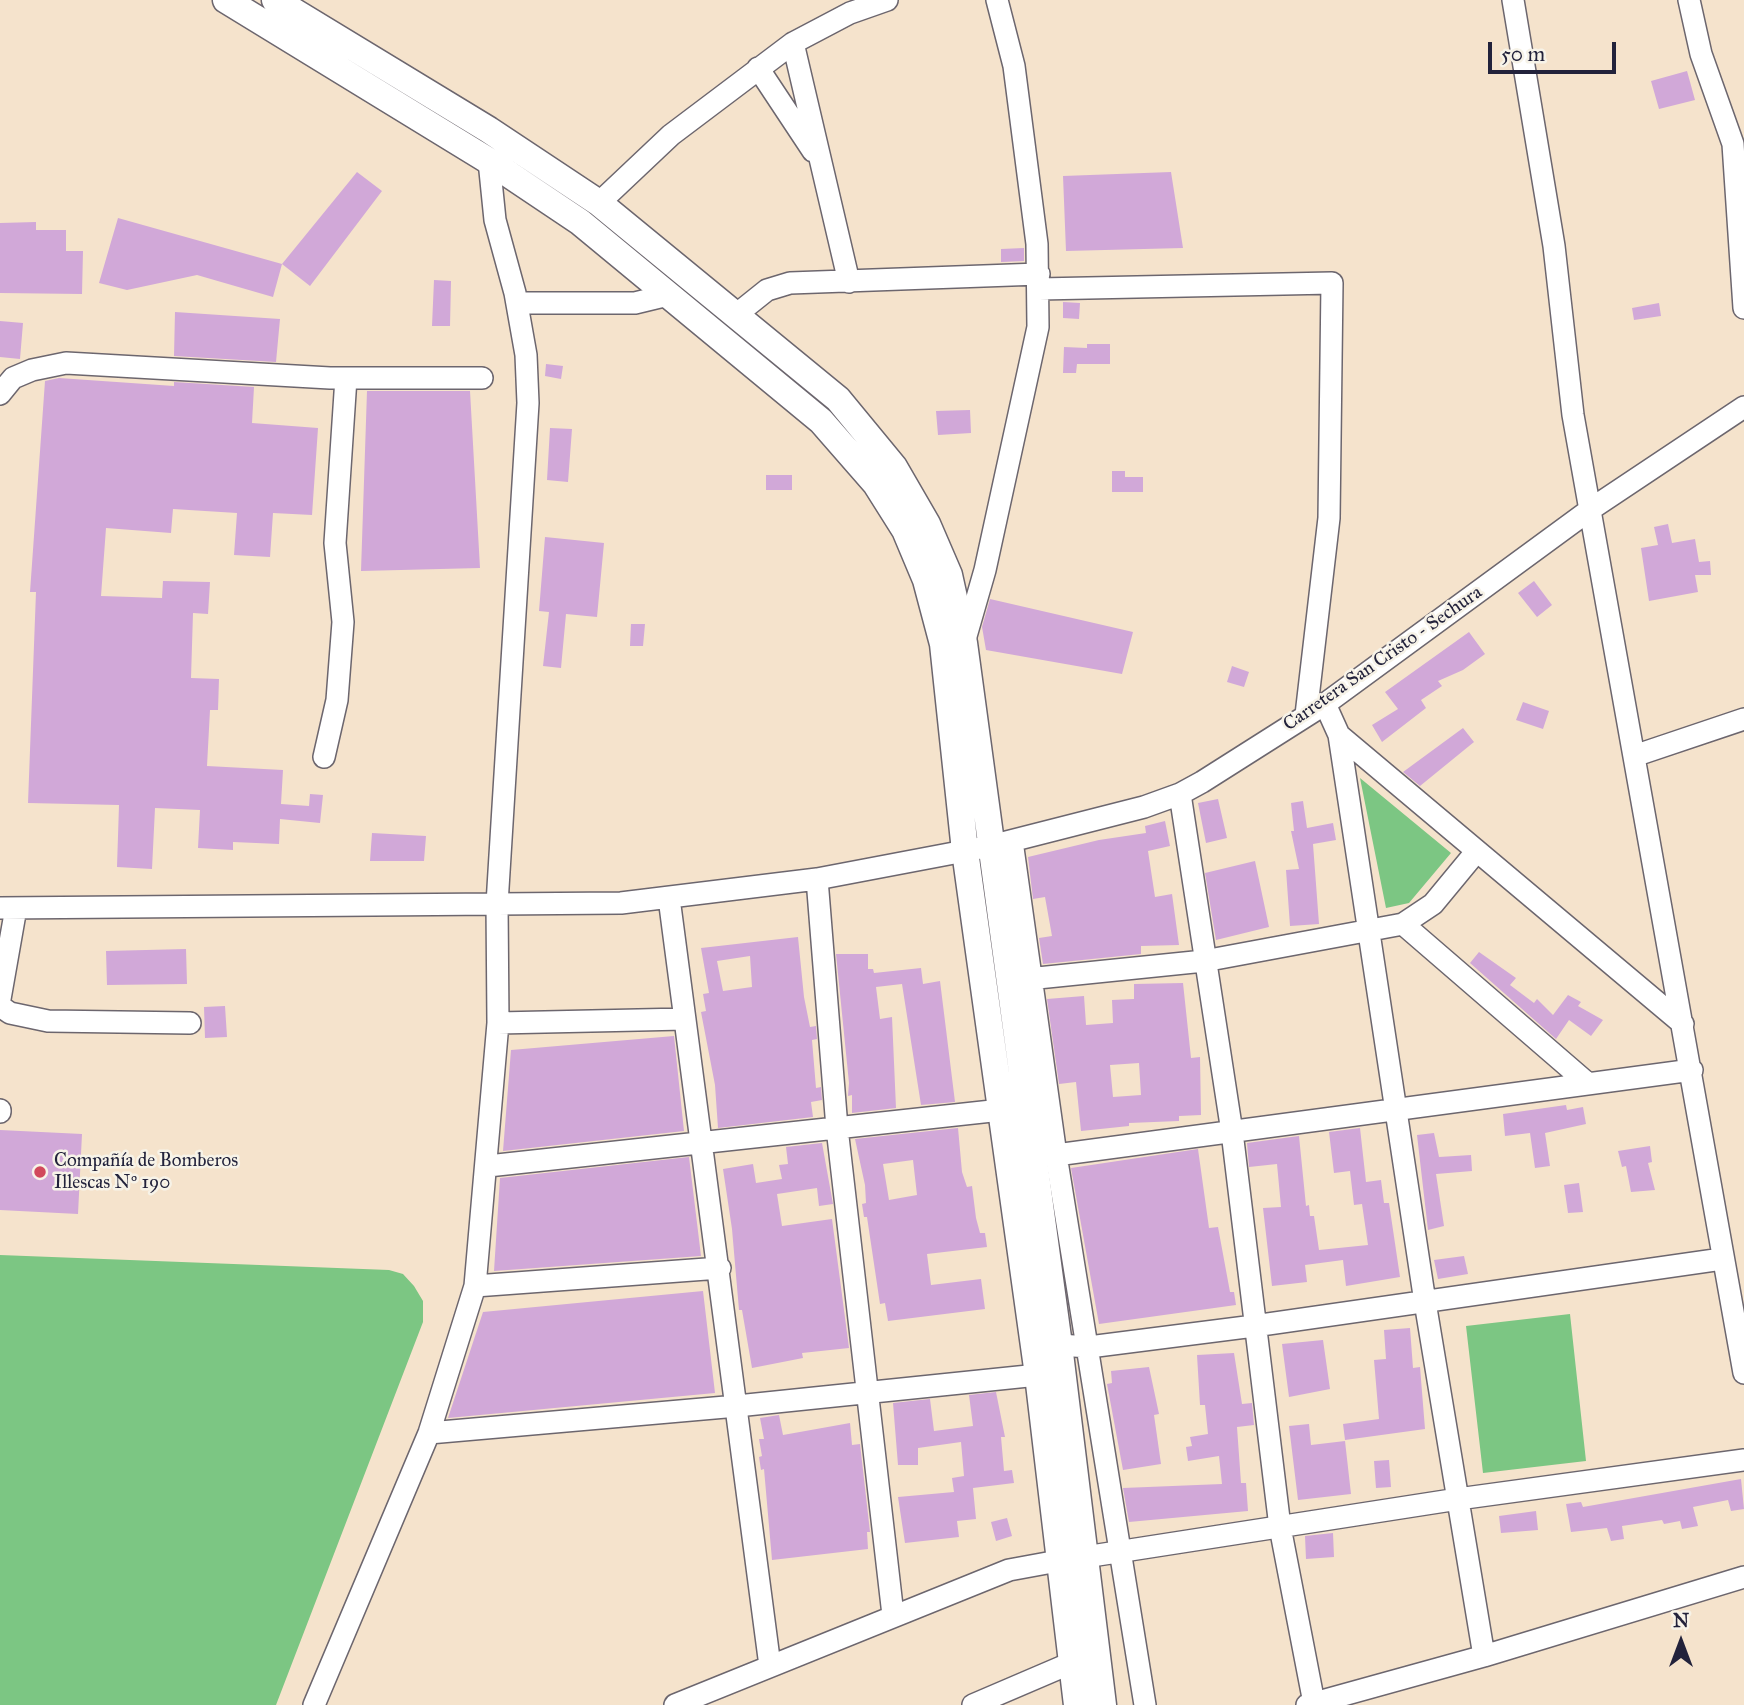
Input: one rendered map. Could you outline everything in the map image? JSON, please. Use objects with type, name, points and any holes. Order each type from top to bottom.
[{"type":"main road","points":[[226,0],[489,161],[580,222],[821,421],[876,484],[905,530],[926,580],[943,644],[965,851],[1038,1375],[1077,1705]]},
{"type":"main road","points":[[275,0],[489,130],[599,203],[838,399],[894,467],[928,524],[949,575],[1002,844],[1021,980],[1059,1345],[1103,1705]]},
{"type":"street","points":[[599,203],[671,135],[793,43],[850,13],[887,0]]},
{"type":"street","points":[[964,643],[985,570],[1038,327],[1039,281],[1014,66],[997,0]]},
{"type":"street","points":[[1513,0],[1554,246],[1573,415],[1744,1373]]},
{"type":"street","points":[[1689,0],[1701,54],[1733,145],[1744,308]]},
{"type":"street","points":[[793,43],[849,282]]},
{"type":"street","points":[[758,68],[819,161]]},
{"type":"street","points":[[314,1705],[429,1433],[475,1286],[488,1166],[498,1023],[497,904],[528,403],[526,355],[517,303],[495,220],[489,161]]},
{"type":"street","points":[[737,314],[767,290],[790,283],[1332,282],[1329,518],[1306,715]]},
{"type":"street","points":[[517,303],[635,303],[668,295]]},
{"type":"street","points":[[0,394],[13,378],[32,370],[66,363],[346,378],[482,378]]},
{"type":"street","points":[[324,757],[337,700],[343,622],[335,542],[346,378]]},
{"type":"street","name":"Carretera San Cristo - Sechura","points":[[8,908],[621,903],[817,879],[1002,844],[1180,794],[1325,704],[1591,509],[1744,407]]},
{"type":"street","points":[[1325,704],[1339,735],[1425,1302],[1484,1656]]},
{"type":"street","points":[[1634,756],[1744,719]]},
{"type":"street","points":[[1339,735],[1683,1024]]},
{"type":"street","points":[[1180,794],[1232,1132],[1280,1527],[1310,1704],[1484,1656],[1744,1577]]},
{"type":"street","points":[[1145,1705],[1089,1347],[1056,1155],[1021,980],[1204,961],[1403,924],[1433,904],[1476,852]]},
{"type":"street","points":[[817,879],[837,1128],[894,1615]]},
{"type":"street","points":[[669,898],[720,1268],[770,1665]]},
{"type":"street","points":[[0,999],[8,908]]},
{"type":"street","points":[[1403,924],[1586,1082]]},
{"type":"street","points":[[0,1006],[10,1013],[48,1021],[190,1023]]},
{"type":"street","points":[[498,1023],[685,1019]]},
{"type":"street","points":[[1056,1155],[1586,1082],[1692,1070]]},
{"type":"street","points":[[488,1166],[1001,1110]]},
{"type":"street","points":[[1059,1345],[1089,1347],[1254,1326],[1722,1259]]},
{"type":"street","points":[[475,1286],[720,1268]]},
{"type":"street","points":[[429,1433],[737,1406],[1038,1375]]},
{"type":"street","points":[[1085,1557],[1458,1499],[1744,1460]]},
{"type":"street","points":[[675,1705],[698,1701],[770,1665],[1009,1570],[1058,1560]]},
{"type":"street","points":[[973,1705],[1071,1663]]},
{"type":"green space","points":[[1360,778],[1451,853],[1409,903],[1386,908]]},
{"type":"green space","points":[[0,1255],[389,1270],[403,1274],[414,1286],[423,1301],[423,1322],[276,1705],[0,1705]]},
{"type":"green space","points":[[1570,1314],[1586,1461],[1483,1473],[1466,1326]]},
{"type":"building","points":[[1687,71],[1695,100],[1659,109],[1651,81]]},
{"type":"building","points":[[357,172],[382,191],[310,286],[282,264]]},
{"type":"building","points":[[1171,172],[1183,248],[1066,251],[1063,176]]},
{"type":"building","points":[[118,218],[282,264],[273,297],[197,275],[127,290],[99,283]]},
{"type":"building","points":[[36,222],[36,230],[66,230],[66,251],[83,251],[82,294],[0,293],[0,223]]},
{"type":"building","points":[[1024,248],[1024,261],[1001,262],[1001,249]]},
{"type":"building","points":[[434,280],[451,281],[450,326],[432,326]]},
{"type":"building","points":[[1063,302],[1080,303],[1079,319],[1063,318]]},
{"type":"building","points":[[1659,303],[1661,316],[1634,320],[1632,308]]},
{"type":"building","points":[[175,312],[280,319],[276,362],[174,356]]},
{"type":"building","points":[[0,321],[23,323],[20,359],[0,357]]},
{"type":"building","points":[[1087,344],[1110,344],[1110,364],[1077,364],[1076,373],[1063,373],[1064,347],[1087,348]]},
{"type":"building","points":[[546,364],[563,366],[561,379],[545,376]]},
{"type":"building","points":[[59,378],[174,386],[174,382],[254,387],[252,423],[318,428],[312,515],[273,513],[270,557],[234,555],[237,513],[173,509],[171,533],[106,528],[101,596],[162,598],[163,581],[210,582],[208,614],[193,613],[191,678],[219,679],[218,710],[210,710],[207,766],[283,770],[281,804],[309,806],[310,794],[323,795],[320,823],[280,819],[279,844],[233,842],[233,850],[198,848],[200,810],[155,808],[152,869],[117,867],[119,805],[28,803],[36,592],[30,592],[45,381]]},
{"type":"building","points":[[367,391],[470,391],[480,568],[361,571]]},
{"type":"building","points":[[970,410],[971,433],[938,435],[936,411]]},
{"type":"building","points":[[550,428],[572,429],[568,482],[547,480]]},
{"type":"building","points":[[1112,471],[1125,471],[1125,477],[1143,477],[1143,492],[1112,492]]},
{"type":"building","points":[[766,475],[792,475],[792,490],[766,490]]},
{"type":"building","points":[[1668,524],[1672,543],[1695,539],[1699,562],[1710,561],[1711,575],[1695,575],[1698,592],[1649,601],[1641,548],[1658,545],[1654,527]]},
{"type":"building","points":[[545,537],[604,543],[597,617],[566,614],[561,668],[543,666],[549,612],[539,611]]},
{"type":"building","points":[[1534,581],[1552,605],[1537,617],[1518,593]]},
{"type":"building","points":[[990,599],[1133,632],[1122,674],[986,650],[982,627]]},
{"type":"building","points":[[631,624],[645,624],[643,646],[630,646]]},
{"type":"building","points":[[1469,632],[1485,654],[1463,670],[1438,681],[1442,686],[1421,700],[1426,708],[1382,742],[1372,725],[1398,709],[1385,692]]},
{"type":"building","points":[[1232,666],[1249,672],[1244,687],[1227,682]]},
{"type":"building","points":[[1523,702],[1549,711],[1543,729],[1516,720]]},
{"type":"building","points":[[1463,728],[1474,742],[1420,786],[1403,772]]},
{"type":"building","points":[[1218,799],[1227,838],[1206,843],[1198,803]]},
{"type":"building","points":[[1303,801],[1307,828],[1333,823],[1336,840],[1313,844],[1319,924],[1290,926],[1286,870],[1299,869],[1291,831],[1294,831],[1291,803]]},
{"type":"building","points":[[1165,821],[1170,846],[1148,851],[1155,897],[1172,894],[1179,945],[1141,946],[1141,954],[1043,964],[1039,938],[1052,936],[1045,897],[1033,899],[1028,857],[1099,840],[1146,833],[1145,826]]},
{"type":"building","points":[[372,833],[426,836],[424,861],[370,861]]},
{"type":"building","points":[[1255,861],[1269,927],[1216,940],[1205,873]]},
{"type":"building","points":[[798,937],[810,1027],[816,1026],[817,1039],[812,1040],[816,1088],[821,1087],[822,1100],[811,1102],[813,1117],[718,1128],[715,1085],[701,1012],[706,1011],[703,994],[709,993],[701,948]],"holes":[[[750,956],[752,987],[723,991],[717,961]]]},
{"type":"building","points":[[186,949],[187,984],[107,985],[106,951]]},
{"type":"building","points":[[1479,952],[1516,978],[1510,985],[1534,1003],[1537,999],[1553,1015],[1568,995],[1581,1002],[1578,1006],[1603,1020],[1591,1036],[1569,1020],[1556,1039],[1470,963]]},
{"type":"building","points":[[836,954],[868,954],[868,969],[873,969],[874,973],[921,968],[923,984],[940,981],[955,1102],[921,1105],[902,984],[876,987],[880,1019],[892,1017],[896,1108],[852,1113],[852,1095],[848,1096]]},
{"type":"building","points":[[1183,983],[1191,1058],[1200,1057],[1201,1115],[1179,1116],[1179,1121],[1129,1123],[1129,1126],[1081,1131],[1076,1082],[1059,1084],[1047,999],[1084,996],[1086,1025],[1113,1023],[1112,1000],[1134,999],[1134,984]],"holes":[[[1139,1063],[1141,1095],[1113,1097],[1110,1065]]]},
{"type":"building","points":[[225,1006],[227,1037],[205,1038],[204,1007]]},
{"type":"building","points":[[674,1036],[684,1131],[503,1151],[511,1050]]},
{"type":"building","points":[[1566,1105],[1567,1110],[1583,1107],[1586,1124],[1545,1133],[1550,1166],[1535,1168],[1530,1133],[1505,1136],[1503,1114]]},
{"type":"building","points":[[958,1128],[962,1172],[967,1187],[972,1186],[976,1218],[980,1233],[985,1233],[987,1247],[927,1254],[931,1285],[981,1279],[985,1309],[888,1321],[885,1303],[880,1304],[867,1217],[864,1217],[862,1204],[866,1203],[865,1185],[855,1139]],"holes":[[[913,1160],[917,1195],[889,1200],[883,1164]]]},
{"type":"building","points":[[1360,1128],[1366,1182],[1381,1180],[1384,1203],[1389,1203],[1400,1277],[1346,1286],[1343,1260],[1305,1265],[1307,1282],[1272,1286],[1263,1208],[1281,1207],[1277,1164],[1249,1167],[1247,1143],[1299,1136],[1306,1206],[1309,1205],[1310,1216],[1314,1216],[1319,1250],[1368,1245],[1362,1204],[1354,1205],[1350,1171],[1334,1173],[1329,1132]]},
{"type":"building","name":"Compañía de Bomberos Illescas Nº 190","points":[[0,1130],[82,1134],[78,1214],[0,1210]]},
{"type":"building","points":[[1434,1133],[1439,1157],[1471,1155],[1472,1171],[1436,1174],[1444,1226],[1428,1230],[1417,1135]]},
{"type":"building","points":[[822,1143],[833,1204],[819,1206],[817,1188],[777,1194],[782,1226],[832,1219],[849,1348],[802,1353],[803,1358],[752,1368],[742,1310],[739,1310],[732,1229],[723,1169],[753,1164],[756,1183],[782,1179],[779,1165],[788,1164],[786,1147]]},
{"type":"building","points":[[1650,1146],[1652,1162],[1648,1163],[1655,1190],[1631,1192],[1626,1166],[1622,1167],[1618,1151]]},
{"type":"building","points":[[1198,1149],[1209,1228],[1218,1227],[1230,1292],[1234,1292],[1236,1305],[1099,1324],[1071,1168]]},
{"type":"building","points":[[689,1157],[701,1256],[494,1271],[500,1178]]},
{"type":"building","points":[[1579,1183],[1583,1212],[1568,1213],[1564,1185]]},
{"type":"building","points":[[1464,1256],[1468,1274],[1438,1279],[1434,1260]]},
{"type":"building","points":[[703,1291],[715,1393],[448,1418],[483,1312]]},
{"type":"building","points":[[1410,1328],[1413,1368],[1420,1367],[1425,1429],[1345,1440],[1343,1424],[1379,1419],[1374,1360],[1386,1359],[1384,1330]]},
{"type":"building","points":[[1323,1340],[1330,1389],[1289,1397],[1282,1344]]},
{"type":"building","points":[[1234,1353],[1242,1404],[1252,1403],[1254,1425],[1237,1427],[1241,1483],[1246,1483],[1248,1511],[1129,1522],[1123,1488],[1222,1484],[1219,1456],[1188,1461],[1186,1447],[1192,1446],[1190,1437],[1208,1434],[1205,1405],[1200,1405],[1197,1355]]},
{"type":"building","points":[[1149,1367],[1159,1414],[1154,1415],[1161,1464],[1123,1470],[1107,1384],[1112,1383],[1111,1371]]},
{"type":"building","points":[[996,1392],[1005,1437],[1001,1437],[1004,1471],[1012,1470],[1014,1483],[973,1488],[976,1519],[957,1521],[959,1537],[905,1543],[898,1497],[954,1492],[952,1478],[964,1476],[961,1442],[918,1448],[918,1465],[898,1465],[893,1403],[930,1399],[934,1431],[973,1426],[969,1395]]},
{"type":"building","points":[[779,1415],[783,1435],[850,1423],[852,1445],[860,1444],[870,1532],[867,1532],[868,1549],[772,1560],[764,1469],[761,1470],[759,1457],[762,1456],[759,1439],[764,1439],[760,1418]]},
{"type":"building","points":[[1309,1424],[1311,1445],[1345,1441],[1351,1494],[1298,1500],[1289,1426]]},
{"type":"building","points":[[1389,1460],[1391,1487],[1376,1488],[1374,1461]]},
{"type":"building","points":[[1741,1479],[1744,1509],[1731,1511],[1728,1500],[1693,1507],[1698,1526],[1682,1529],[1680,1521],[1664,1524],[1662,1520],[1622,1526],[1624,1539],[1611,1541],[1607,1528],[1571,1532],[1566,1504],[1581,1502],[1583,1507]]},
{"type":"building","points":[[1536,1511],[1538,1530],[1501,1533],[1499,1516]]},
{"type":"building","points":[[1007,1518],[1012,1536],[996,1541],[991,1522]]},
{"type":"building","points":[[1333,1533],[1334,1557],[1306,1559],[1305,1536]]},
{"type":"place","name":"Compañía de Bomberos Illescas Nº 190","points":[[40,1172]]}]
